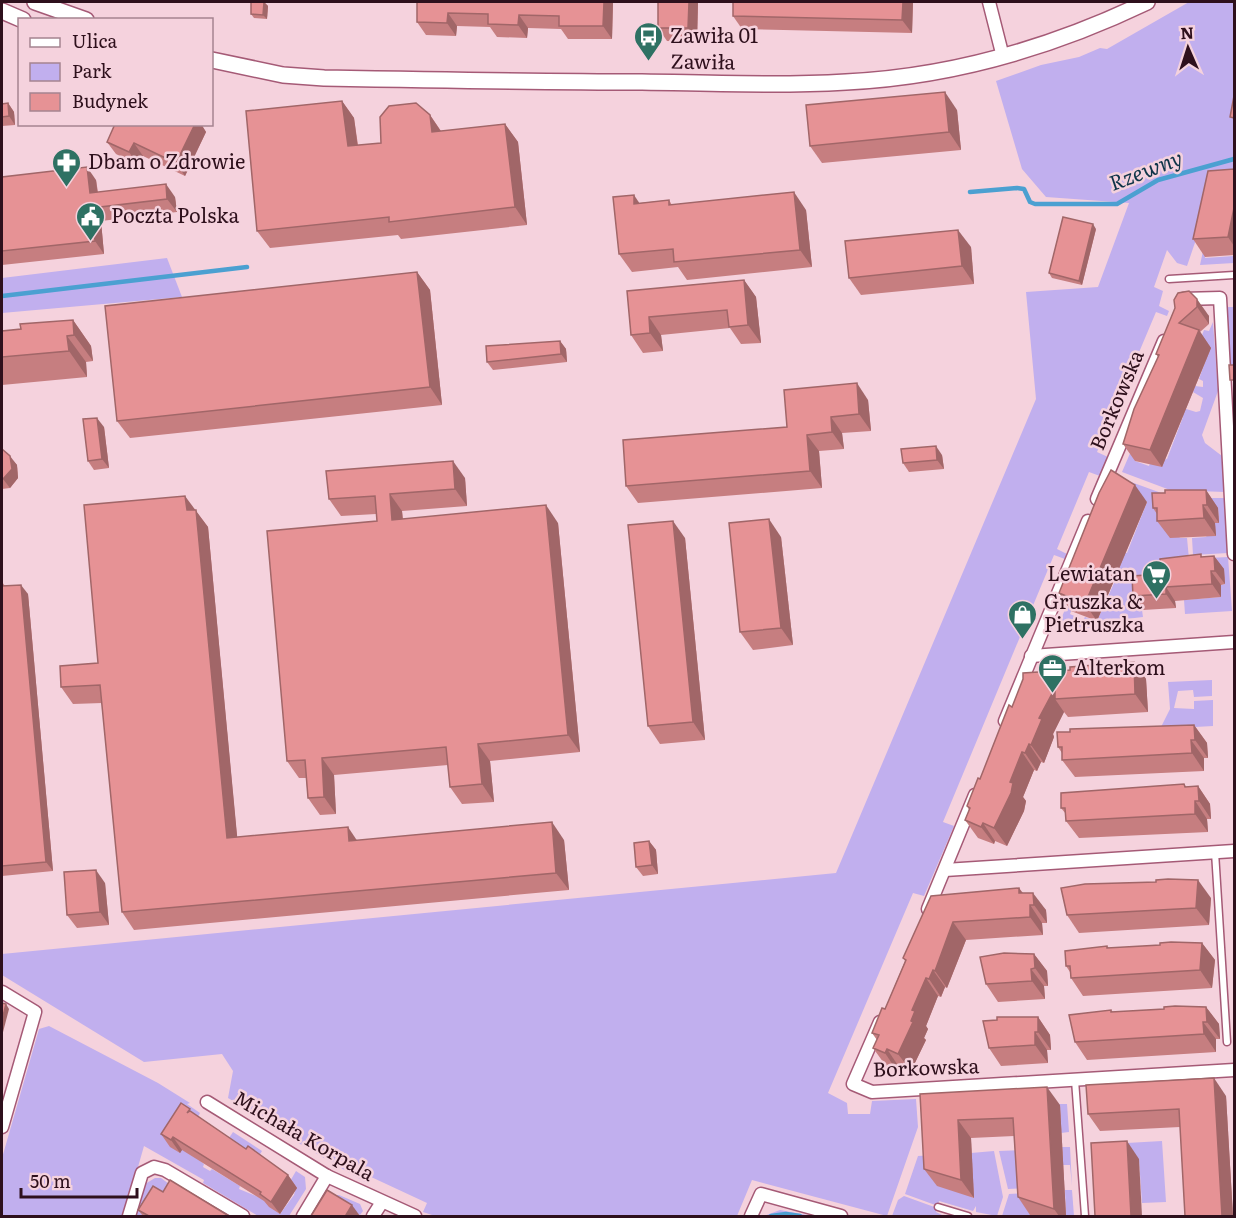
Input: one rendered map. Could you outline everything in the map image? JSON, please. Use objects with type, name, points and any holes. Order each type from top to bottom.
[{"type":"street","points":[[34,2],[80,18]]},
{"type":"street","points":[[989,2],[1003,57]]},
{"type":"street","name":"Zawiła","points":[[213,60],[283,75],[324,78],[787,84],[847,82],[911,76],[1003,57],[1068,35],[1147,2]]},
{"type":"street","points":[[2,11],[18,18]]},
{"type":"street","points":[[1177,309],[1181,299],[1220,298],[1234,554]]},
{"type":"street","name":"Borkowska","points":[[1001,731],[1168,330]]},
{"type":"street","points":[[1031,656],[1234,642]]},
{"type":"street","points":[[923,921],[979,784]]},
{"type":"street","points":[[945,870],[1234,851]]},
{"type":"street","points":[[2,992],[35,1012],[2,1127]]},
{"type":"street","name":"Borkowska","points":[[887,1005],[853,1084],[872,1092],[1234,1070]]},
{"type":"street","name":"Michała Korpala","points":[[207,1102],[327,1176],[415,1216]]},
{"type":"street","points":[[129,1216],[139,1181],[146,1170],[161,1168],[243,1216]]},
{"type":"street","points":[[303,1216],[327,1176]]},
{"type":"street","points":[[751,1216],[761,1194],[841,1216]]},
{"type":"street","points":[[373,1216],[382,1202]]},
{"type":"lane","points":[[1169,279],[1234,275]]},
{"type":"lane","points":[[1215,852],[1227,1042]]},
{"type":"lane","points":[[1075,1080],[1085,1216]]},
{"type":"lane","points":[[938,1207],[968,1216]]},
{"type":"green space","points":[[1189,2],[1234,2],[1234,176],[1200,228],[1187,266],[1177,263],[1167,250],[1154,287],[1163,291],[1159,306],[1169,311],[1167,316],[1156,312],[1097,452],[1108,457],[1100,476],[1089,472],[1057,549],[1067,554],[1065,559],[1054,555],[943,822],[954,826],[924,896],[913,893],[828,1093],[847,1103],[848,1114],[870,1114],[872,1101],[916,1099],[918,1127],[887,1216],[752,1180],[737,1216],[435,1216],[423,1212],[427,1203],[369,1176],[365,1182],[283,1134],[285,1131],[228,1098],[233,1071],[222,1054],[144,1062],[2,975],[2,954],[836,873],[1036,399],[1026,292],[1098,287],[1129,203],[1046,197],[1022,169],[996,81],[1041,65],[1079,57],[1100,48],[1107,49]]},
{"type":"green space","points":[[1205,242],[1205,258],[1234,256],[1234,263],[1200,265]]},
{"type":"green space","points":[[167,258],[182,297],[2,313],[2,278]]},
{"type":"green space","points":[[1226,307],[1234,307],[1234,374],[1230,375]]},
{"type":"green space","points":[[1213,322],[1218,391],[1202,435],[1205,443],[1222,456],[1225,492],[1170,490],[1122,472],[1140,430],[1135,461],[1149,466],[1150,463],[1167,459],[1183,417],[1180,416],[1183,408],[1200,411],[1203,398],[1193,392],[1195,386],[1203,387],[1203,381],[1199,379],[1210,348],[1199,343],[1204,330],[1209,331]]},
{"type":"green space","points":[[1120,478],[1175,498],[1225,498],[1228,553],[1193,555],[1192,538],[1206,537],[1215,523],[1219,522],[1218,508],[1179,538],[1187,538],[1189,559],[1228,557],[1232,611],[1185,614],[1184,600],[1221,597],[1221,585],[1225,584],[1223,570],[1142,610],[1143,617],[1091,628],[1059,624],[1066,607],[1070,608],[1075,602],[1070,614],[1083,620],[1085,617],[1097,621],[1119,572],[1116,570],[1123,552],[1127,553],[1147,502]]},
{"type":"green space","points":[[1212,680],[1212,696],[1194,697],[1193,690],[1178,691],[1174,708],[1194,709],[1194,701],[1213,700],[1213,726],[1160,729],[1170,709],[1168,682]]},
{"type":"green space","points":[[49,1026],[158,1083],[190,1103],[187,1104],[200,1113],[183,1147],[204,1164],[203,1167],[210,1171],[212,1169],[240,1186],[239,1189],[263,1199],[280,1214],[294,1195],[296,1187],[289,1183],[296,1171],[305,1177],[306,1189],[289,1216],[258,1216],[203,1183],[204,1180],[144,1146],[124,1216],[2,1216],[2,1158],[39,1029]]},
{"type":"green space","points":[[1057,1104],[1067,1104],[1069,1132],[1061,1133],[1060,1105]]},
{"type":"green space","points":[[233,1132],[262,1151],[255,1162],[225,1144]]},
{"type":"green space","points":[[1162,1141],[1166,1202],[1142,1203],[1139,1160],[1109,1144]]},
{"type":"green space","points":[[1062,1147],[1070,1147],[1072,1186],[1070,1165],[1063,1165]]},
{"type":"green space","points":[[1026,1150],[1029,1188],[1008,1189],[999,1151]]},
{"type":"green space","points":[[994,1151],[1003,1197],[997,1216],[976,1212],[976,1206],[973,1211],[939,1201],[938,1206],[905,1194],[918,1156],[935,1155],[973,1198],[971,1153]]},
{"type":"green space","points":[[155,1178],[161,1178],[173,1187],[145,1216],[136,1216],[145,1184]]},
{"type":"green space","points":[[1065,1190],[1072,1190],[1074,1216],[1066,1216]]},
{"type":"green space","points":[[1029,1193],[1030,1215],[1034,1216],[1002,1216],[1009,1194]]},
{"type":"green space","points":[[333,1195],[339,1195],[360,1204],[363,1211],[360,1215],[334,1199]]},
{"type":"green space","points":[[904,1196],[937,1208],[936,1212],[944,1216],[892,1216],[898,1200]]},
{"type":"green space","points":[[780,1210],[812,1216],[764,1216]]},
{"type":"building","points":[[251,2],[264,2],[263,15],[251,14]]},
{"type":"building","points":[[417,2],[604,2],[603,26],[559,26],[559,16],[519,15],[518,25],[488,24],[488,14],[448,13],[447,23],[417,22]]},
{"type":"building","points":[[658,2],[689,2],[688,28],[658,28]]},
{"type":"building","points":[[733,2],[903,2],[902,20],[733,16]]},
{"type":"building","points":[[945,92],[949,132],[810,146],[806,105]]},
{"type":"building","points":[[1234,96],[1234,118],[1230,117]]},
{"type":"building","points":[[342,101],[348,146],[381,143],[380,117],[389,106],[416,103],[430,115],[432,132],[505,124],[515,207],[389,222],[389,217],[257,231],[246,111]]},
{"type":"building","points":[[8,103],[9,116],[2,117],[2,104]]},
{"type":"building","points":[[114,126],[194,126],[176,163],[134,143],[129,152],[107,142]]},
{"type":"building","points":[[87,167],[90,193],[166,184],[167,199],[92,208],[95,241],[2,251],[2,177]]},
{"type":"building","points":[[1234,169],[1234,208],[1228,237],[1193,239],[1208,171]]},
{"type":"building","points":[[794,192],[800,250],[674,262],[673,249],[619,254],[613,197],[634,195],[634,204],[669,200],[669,205]]},
{"type":"building","points":[[1063,217],[1093,224],[1079,281],[1049,273]]},
{"type":"building","points":[[958,230],[962,266],[849,278],[845,241]]},
{"type":"building","points":[[417,272],[430,387],[117,421],[105,306]]},
{"type":"building","points":[[744,280],[748,325],[729,327],[727,310],[649,317],[650,333],[631,335],[627,291]]},
{"type":"building","points":[[1189,291],[1197,299],[1197,307],[1179,323],[1199,330],[1150,450],[1123,444],[1134,409],[1159,355],[1156,354],[1175,308],[1174,300],[1178,293]]},
{"type":"building","points":[[73,320],[74,335],[67,336],[69,351],[2,357],[2,331],[21,329],[20,324]]},
{"type":"building","points":[[560,341],[561,354],[487,362],[486,346]]},
{"type":"building","points":[[1229,365],[1234,365],[1234,380],[1230,380]]},
{"type":"building","points":[[857,383],[859,414],[831,417],[832,432],[807,435],[810,471],[626,486],[623,440],[787,427],[784,390]]},
{"type":"building","points":[[97,418],[102,459],[88,461],[83,419]]},
{"type":"building","points":[[936,446],[937,460],[903,463],[901,449]]},
{"type":"building","points":[[2,449],[10,456],[12,469],[3,479],[2,479]]},
{"type":"building","points":[[453,461],[455,489],[390,494],[392,520],[546,505],[568,735],[478,744],[482,784],[450,787],[446,747],[322,758],[324,797],[308,798],[305,760],[287,761],[267,531],[377,521],[375,496],[329,499],[326,471]]},
{"type":"building","points":[[1111,470],[1135,485],[1085,604],[1059,593],[1099,493]]},
{"type":"building","points":[[1165,490],[1206,490],[1207,505],[1203,505],[1204,518],[1157,521],[1157,508],[1153,508],[1152,493],[1165,493]]},
{"type":"building","points":[[185,496],[187,510],[196,510],[227,838],[348,827],[349,841],[552,822],[556,873],[122,912],[100,685],[61,687],[60,666],[98,663],[84,505]]},
{"type":"building","points":[[769,519],[781,628],[740,632],[729,523]]},
{"type":"building","points":[[673,521],[693,722],[648,726],[628,525]]},
{"type":"building","points":[[1201,554],[1201,557],[1214,556],[1215,571],[1211,571],[1212,584],[1166,587],[1166,594],[1133,596],[1132,576],[1161,574],[1160,559]]},
{"type":"building","points":[[21,585],[46,862],[2,866],[2,586]]},
{"type":"building","points":[[1134,662],[1135,694],[1055,699],[1055,688],[1039,718],[1042,719],[1031,745],[1029,744],[1025,753],[1022,752],[1010,782],[1013,783],[1011,793],[994,828],[983,823],[981,827],[965,820],[970,808],[967,806],[978,778],[980,779],[1009,705],[1012,707],[1023,679],[1023,673]]},
{"type":"building","points":[[1194,725],[1195,740],[1191,740],[1192,753],[1062,760],[1062,747],[1058,747],[1057,732],[1070,732],[1070,729]]},
{"type":"building","points":[[1184,784],[1185,787],[1198,786],[1199,801],[1195,801],[1195,814],[1066,821],[1065,808],[1061,808],[1061,793]]},
{"type":"building","points":[[649,841],[652,865],[636,867],[634,843]]},
{"type":"building","points":[[96,870],[100,912],[67,915],[64,872]]},
{"type":"building","points":[[1156,880],[1198,880],[1196,908],[1067,915],[1061,888],[1085,884],[1156,882]]},
{"type":"building","points":[[1019,888],[1019,893],[1033,893],[1034,905],[1030,905],[1030,917],[953,922],[935,971],[933,970],[929,979],[926,978],[912,1010],[915,1011],[911,1021],[913,1022],[898,1054],[887,1049],[885,1053],[873,1048],[879,1035],[872,1033],[882,1008],[885,1009],[906,960],[903,958],[931,896]]},
{"type":"building","points":[[1160,943],[1202,943],[1200,970],[1071,978],[1070,966],[1066,966],[1065,951],[1107,946],[1107,948],[1160,945]]},
{"type":"building","points":[[1004,953],[1034,954],[1035,968],[1031,969],[1032,981],[986,984],[980,957]]},
{"type":"building","points":[[2,1003],[6,1004],[2,1020]]},
{"type":"building","points":[[1164,1007],[1206,1007],[1207,1022],[1203,1022],[1204,1034],[1075,1042],[1069,1015],[1111,1010],[1111,1012],[1164,1009]]},
{"type":"building","points":[[997,1017],[1038,1017],[1035,1045],[989,1048],[983,1021],[997,1020]]},
{"type":"building","points":[[1214,1078],[1222,1216],[1185,1216],[1179,1109],[1088,1114],[1086,1085]]},
{"type":"building","points":[[1047,1087],[1054,1209],[1018,1197],[1013,1118],[958,1120],[961,1180],[924,1169],[920,1094]]},
{"type":"building","points":[[181,1103],[190,1109],[187,1113],[190,1111],[246,1149],[248,1146],[288,1175],[271,1202],[260,1194],[261,1192],[173,1137],[171,1140],[161,1134]]},
{"type":"building","points":[[1127,1141],[1131,1216],[1095,1216],[1091,1143]]},
{"type":"building","points":[[170,1180],[229,1216],[149,1216],[138,1210],[153,1186],[163,1192]]},
{"type":"building","points":[[327,1190],[352,1205],[346,1215],[348,1216],[311,1216]]},
{"type":"waterway","name":"Rzewny","points":[[970,192],[1017,188],[1024,189],[1030,202],[1035,204],[1117,204],[1158,180],[1234,159]]},
{"type":"waterway","points":[[2,296],[247,267]]},
{"type":"waterway","points":[[771,1216],[786,1214],[800,1216]]},
{"type":"place","name":"Zawiła 01","points":[[649,62]]},
{"type":"place","name":"Dbam o Zdrowie","points":[[67,188]]},
{"type":"place","name":"Poczta Polska","points":[[90,242]]},
{"type":"place","name":"Lewiatan","points":[[1157,600]]},
{"type":"place","name":"Gruszka & Pietruszka","points":[[1023,640]]},
{"type":"place","name":"Alterkom","points":[[1053,694]]}]
